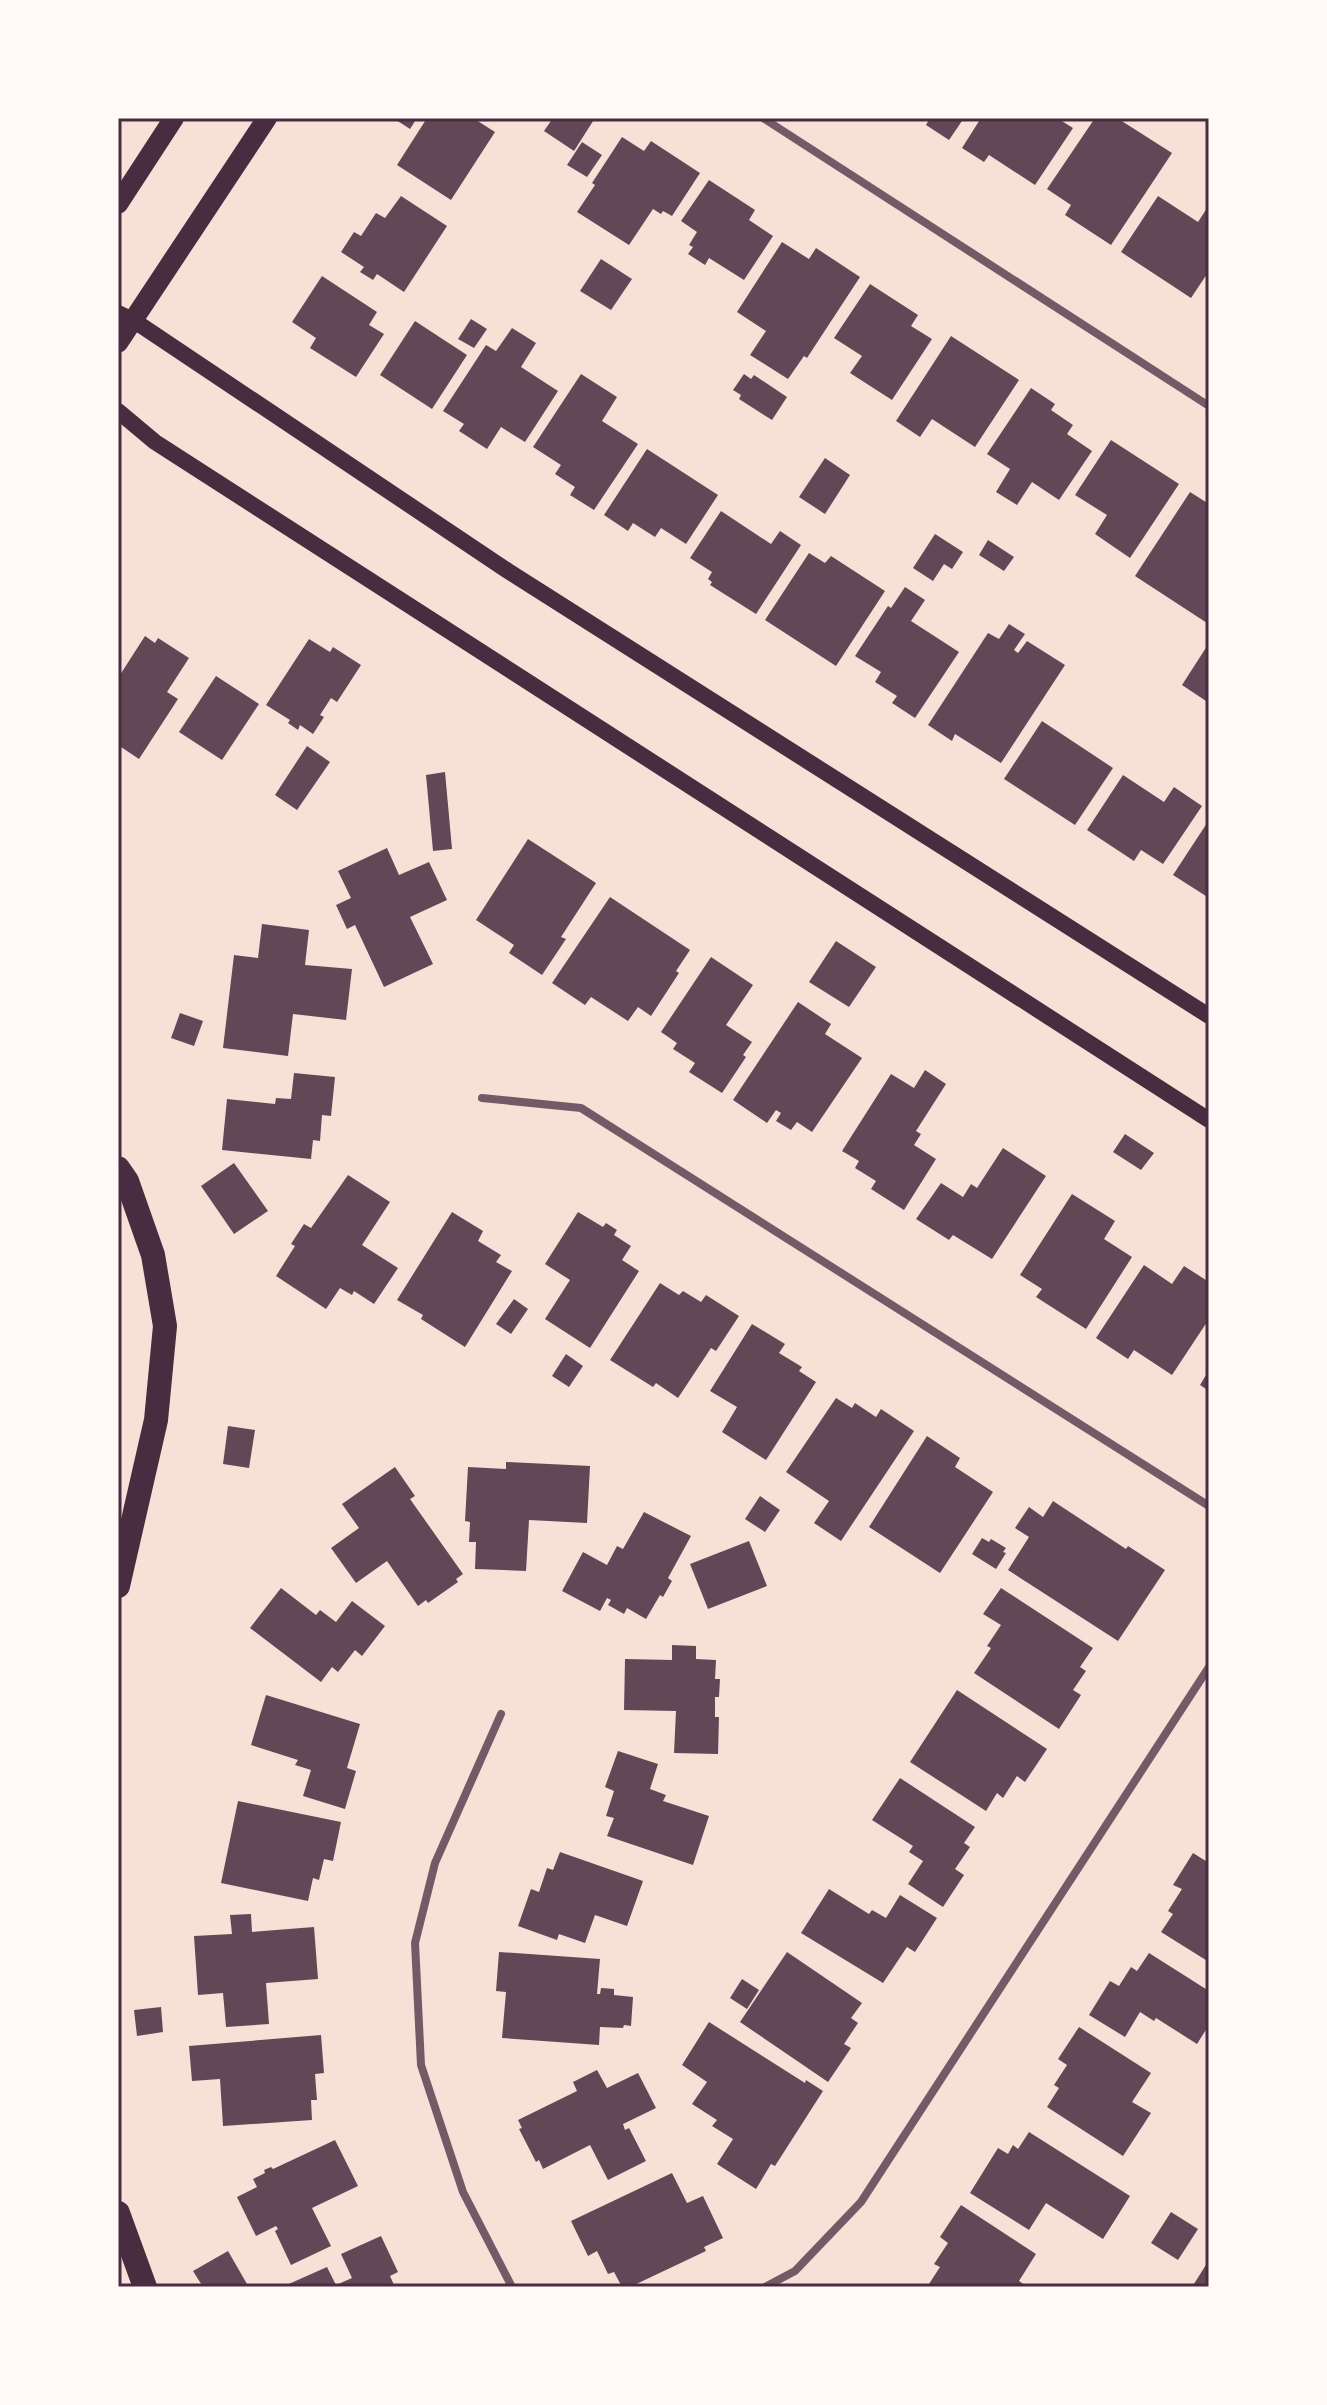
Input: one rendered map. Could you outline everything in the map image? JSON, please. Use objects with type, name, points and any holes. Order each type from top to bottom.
[{"type":"highway","points":[[118,1168],[127,1181],[153,1255],[165,1326],[156,1420],[118,1586]]},
{"type":"highway","points":[[118,2213],[145,2287]]},
{"type":"main road","points":[[118,204],[174,118]]},
{"type":"main road","points":[[118,343],[126,316],[267,118]]},
{"type":"main road","points":[[126,316],[508,571],[1209,1016]]},
{"type":"main road","points":[[118,411],[155,442],[1209,1120]]},
{"type":"street","points":[[763,118],[1209,406]]},
{"type":"street","points":[[482,1098],[581,1108],[1209,1506]]},
{"type":"street","points":[[765,2287],[795,2271],[861,2202],[1209,1667]]},
{"type":"street","points":[[501,1714],[435,1863],[415,1943],[421,2065],[463,2192],[512,2287]]},
{"type":"building","points":[[393,118],[417,118],[410,129]]},
{"type":"building","points":[[427,118],[473,118],[495,132],[451,200],[397,165]]},
{"type":"building","points":[[553,118],[595,118],[574,151],[544,131]]},
{"type":"building","points":[[930,118],[964,118],[949,140],[926,125]]},
{"type":"building","points":[[981,118],[1057,118],[1073,128],[1035,185],[989,155],[984,162],[962,148]]},
{"type":"building","points":[[1095,118],[1117,118],[1172,153],[1111,245],[1065,215],[1071,205],[1047,189]]},
{"type":"building","points":[[622,137],[644,151],[651,141],[700,173],[672,216],[653,209],[629,245],[577,212]]},
{"type":"building","points":[[582,142],[602,155],[587,177],[567,165]]},
{"type":"building","points":[[709,180],[755,210],[749,220],[773,236],[744,280],[709,258],[705,265],[688,254],[693,247],[689,245],[697,232],[681,221]]},
{"type":"building","points":[[401,196],[447,226],[404,292],[377,274],[373,280],[360,272],[364,267],[341,252],[354,232],[361,236],[376,213],[385,218]]},
{"type":"building","points":[[1158,196],[1198,222],[1209,205],[1209,271],[1191,298],[1121,252]]},
{"type":"building","points":[[782,242],[809,259],[816,248],[860,277],[807,358],[804,356],[788,379],[750,355],[766,331],[737,312]]},
{"type":"building","points":[[601,259],[632,279],[611,310],[580,291]]},
{"type":"building","points":[[322,276],[377,312],[369,325],[384,334],[356,377],[310,348],[316,338],[292,322]]},
{"type":"building","points":[[870,284],[918,315],[911,326],[932,339],[892,400],[850,373],[862,356],[834,338]]},
{"type":"building","points":[[471,319],[487,329],[474,348],[458,339]]},
{"type":"building","points":[[415,321],[467,355],[432,409],[380,375]]},
{"type":"building","points":[[512,328],[536,343],[521,367],[558,391],[525,442],[501,427],[487,449],[459,431],[464,424],[443,411],[486,345],[496,351]]},
{"type":"building","points":[[951,336],[1019,380],[975,447],[932,419],[920,437],[896,421]]},
{"type":"building","points":[[581,374],[617,397],[602,421],[638,444],[594,510],[570,495],[575,487],[555,474],[561,465],[533,447]]},
{"type":"building","points":[[744,374],[751,379],[754,375],[787,397],[772,420],[739,399],[741,395],[733,390]]},
{"type":"building","points":[[1031,388],[1055,404],[1051,410],[1073,425],[1067,434],[1092,451],[1059,500],[1032,482],[1017,505],[996,492],[1010,469],[987,454]]},
{"type":"building","points":[[1111,440],[1179,484],[1130,558],[1095,534],[1107,515],[1075,495]]},
{"type":"building","points":[[647,449],[718,495],[686,544],[661,528],[655,537],[633,523],[628,531],[604,515]]},
{"type":"building","points":[[825,458],[850,475],[825,514],[799,497]]},
{"type":"building","points":[[1190,492],[1209,504],[1207,623],[1135,576]]},
{"type":"building","points":[[721,511],[771,544],[780,531],[801,545],[756,614],[710,585],[712,582],[708,579],[712,572],[690,558]]},
{"type":"building","points":[[935,534],[963,552],[952,569],[944,564],[933,581],[913,568]]},
{"type":"building","points":[[988,540],[1014,557],[1004,571],[979,555]]},
{"type":"building","points":[[809,553],[825,563],[831,556],[885,591],[836,666],[765,620]]},
{"type":"building","points":[[905,587],[925,600],[911,621],[959,652],[915,718],[892,703],[897,696],[875,682],[881,672],[855,656],[888,606],[891,608]]},
{"type":"building","points":[[1009,624],[1025,634],[1014,650],[1018,653],[1027,641],[1065,665],[1001,763],[955,734],[952,741],[928,725],[988,633],[999,639]]},
{"type":"building","points":[[145,636],[155,643],[158,638],[189,658],[167,692],[178,699],[139,759],[118,745],[118,678]]},
{"type":"building","points":[[309,639],[330,652],[333,647],[361,665],[337,702],[331,698],[313,734],[300,725],[298,730],[288,723],[290,720],[266,705]]},
{"type":"building","points":[[1209,643],[1209,703],[1182,685]]},
{"type":"building","points":[[216,676],[259,704],[222,760],[179,732]]},
{"type":"building","points":[[1042,721],[1113,768],[1075,825],[1004,779]]},
{"type":"building","points":[[307,746],[330,762],[297,810],[275,795]]},
{"type":"building","points":[[445,772],[452,849],[433,851],[426,775]]},
{"type":"building","points":[[1123,775],[1164,802],[1174,787],[1202,806],[1163,864],[1141,850],[1134,861],[1087,830]]},
{"type":"building","points":[[1209,820],[1209,898],[1173,875]]},
{"type":"building","points":[[528,839],[596,883],[561,937],[566,939],[542,975],[509,953],[514,945],[476,920]]},
{"type":"building","points":[[387,848],[399,875],[429,862],[447,900],[410,917],[433,964],[384,987],[355,925],[347,929],[336,905],[351,898],[338,871]]},
{"type":"building","points":[[610,897],[690,950],[651,1016],[638,1007],[628,1021],[591,997],[585,1005],[552,983]]},
{"type":"building","points":[[262,924],[309,930],[305,965],[352,969],[346,1020],[293,1014],[288,1056],[223,1048],[234,955],[258,958]]},
{"type":"building","points":[[836,941],[876,967],[849,1007],[809,982]]},
{"type":"building","points":[[711,957],[753,985],[726,1025],[752,1042],[743,1055],[746,1057],[722,1093],[689,1072],[695,1063],[673,1049],[677,1043],[661,1032]]},
{"type":"building","points":[[798,1002],[831,1024],[825,1034],[862,1058],[812,1132],[797,1122],[791,1130],[776,1121],[781,1113],[776,1110],[767,1123],[733,1100]]},
{"type":"building","points":[[180,1013],[203,1021],[194,1046],[171,1038]]},
{"type":"building","points":[[925,1070],[946,1084],[916,1131],[921,1134],[914,1145],[936,1159],[904,1210],[871,1189],[876,1181],[855,1168],[859,1161],[842,1151],[891,1074],[914,1088]]},
{"type":"building","points":[[294,1073],[335,1077],[331,1116],[322,1115],[320,1141],[313,1140],[311,1159],[222,1150],[227,1099],[275,1104],[276,1098],[291,1099]]},
{"type":"building","points":[[1125,1134],[1154,1153],[1141,1170],[1113,1152]]},
{"type":"building","points":[[1003,1148],[1046,1176],[992,1259],[953,1235],[949,1240],[916,1219],[941,1183],[963,1197],[971,1184],[977,1188]]},
{"type":"building","points":[[234,1163],[268,1211],[234,1234],[201,1186]]},
{"type":"building","points":[[348,1175],[390,1202],[362,1245],[398,1268],[374,1304],[354,1291],[352,1295],[340,1288],[326,1309],[276,1276],[295,1246],[291,1244],[304,1224],[311,1228]]},
{"type":"building","points":[[1072,1194],[1115,1221],[1104,1239],[1132,1257],[1086,1329],[1036,1297],[1042,1289],[1020,1275]]},
{"type":"building","points":[[452,1212],[483,1231],[478,1241],[501,1255],[496,1262],[512,1271],[465,1347],[421,1319],[423,1315],[397,1300]]},
{"type":"building","points":[[578,1212],[603,1227],[606,1223],[617,1230],[614,1235],[631,1246],[622,1260],[639,1271],[590,1348],[545,1319],[570,1280],[545,1264]]},
{"type":"building","points":[[1144,1265],[1172,1284],[1184,1266],[1209,1282],[1209,1319],[1172,1375],[1134,1350],[1128,1359],[1096,1338]]},
{"type":"building","points":[[660,1283],[679,1295],[683,1291],[701,1302],[706,1295],[739,1316],[716,1351],[711,1348],[678,1398],[656,1383],[653,1387],[610,1360]]},
{"type":"building","points":[[514,1299],[528,1309],[511,1334],[496,1324]]},
{"type":"building","points":[[752,1324],[785,1344],[779,1353],[802,1367],[799,1371],[816,1382],[766,1460],[722,1432],[737,1407],[710,1391]]},
{"type":"building","points":[[566,1354],[583,1366],[569,1387],[552,1376]]},
{"type":"building","points":[[1209,1370],[1209,1391],[1200,1385]]},
{"type":"building","points":[[836,1398],[852,1408],[855,1403],[876,1417],[881,1409],[914,1431],[841,1541],[814,1523],[829,1501],[786,1472]]},
{"type":"building","points":[[228,1426],[255,1430],[249,1468],[223,1464]]},
{"type":"building","points":[[927,1436],[960,1458],[955,1467],[993,1492],[940,1573],[869,1527]]},
{"type":"building","points":[[506,1462],[590,1466],[587,1523],[529,1520],[526,1571],[475,1569],[476,1542],[469,1542],[470,1522],[465,1521],[468,1467],[506,1469]]},
{"type":"building","points":[[395,1467],[415,1496],[410,1499],[463,1574],[456,1579],[458,1582],[428,1603],[426,1600],[418,1606],[387,1561],[356,1583],[331,1548],[359,1528],[342,1504]]},
{"type":"building","points":[[760,1496],[780,1510],[765,1532],[745,1519]]},
{"type":"building","points":[[1053,1501],[1126,1549],[1128,1546],[1165,1570],[1118,1641],[1008,1570],[1029,1537],[1015,1528],[1029,1507],[1043,1517]]},
{"type":"building","points":[[644,1512],[691,1536],[668,1578],[672,1581],[646,1619],[627,1608],[624,1614],[608,1605],[611,1600],[607,1598],[600,1611],[562,1591],[583,1552],[607,1565],[617,1546],[623,1549]]},
{"type":"building","points":[[982,1538],[989,1542],[991,1539],[1006,1548],[996,1569],[972,1554]]},
{"type":"building","points":[[749,1541],[767,1586],[708,1609],[690,1564]]},
{"type":"building","points":[[281,1588],[316,1615],[320,1610],[336,1622],[352,1601],[385,1626],[362,1656],[355,1650],[338,1672],[332,1667],[321,1682],[250,1628]]},
{"type":"building","points":[[1001,1588],[1093,1648],[1080,1667],[1086,1671],[1073,1690],[1081,1695],[1059,1729],[974,1673],[991,1648],[987,1646],[1001,1625],[983,1614]]},
{"type":"building","points":[[672,1645],[696,1646],[696,1659],[716,1660],[715,1679],[720,1679],[719,1697],[715,1697],[715,1717],[719,1717],[718,1754],[674,1753],[676,1711],[624,1710],[625,1659],[672,1660]]},
{"type":"building","points":[[957,1690],[1047,1749],[1025,1782],[1017,1776],[1003,1798],[997,1793],[986,1811],[910,1762]]},
{"type":"building","points":[[266,1695],[360,1724],[347,1768],[356,1771],[345,1809],[303,1796],[311,1770],[295,1765],[298,1760],[251,1745]]},
{"type":"building","points":[[618,1751],[658,1764],[650,1789],[666,1795],[663,1801],[709,1816],[693,1865],[607,1836],[614,1818],[606,1816],[614,1791],[605,1787]]},
{"type":"building","points":[[900,1778],[975,1827],[964,1843],[970,1847],[955,1869],[964,1875],[943,1907],[908,1884],[923,1861],[909,1852],[913,1846],[872,1820]]},
{"type":"building","points":[[238,1801],[341,1822],[333,1861],[324,1859],[319,1880],[313,1878],[308,1901],[221,1883]]},
{"type":"building","points":[[560,1852],[643,1881],[627,1926],[595,1915],[585,1943],[559,1934],[557,1940],[518,1926],[531,1889],[539,1892],[547,1868],[553,1870]]},
{"type":"building","points":[[1193,1853],[1209,1863],[1209,1962],[1161,1932],[1173,1914],[1168,1911],[1182,1889],[1173,1885]]},
{"type":"building","points":[[829,1889],[869,1914],[872,1910],[886,1918],[900,1895],[937,1918],[915,1952],[907,1947],[883,1983],[801,1933]]},
{"type":"building","points":[[251,1914],[252,1932],[314,1927],[318,1979],[266,1983],[269,2024],[226,2027],[223,1993],[198,1995],[194,1936],[232,1934],[230,1915]]},
{"type":"building","points":[[499,1952],[600,1959],[597,1994],[600,1994],[601,1988],[614,1989],[614,1995],[633,1997],[631,2026],[600,2027],[599,2045],[502,2038],[506,1992],[496,1991]]},
{"type":"building","points":[[787,1952],[862,2003],[851,2018],[858,2023],[844,2044],[851,2048],[828,2082],[740,2022]]},
{"type":"building","points":[[1149,1953],[1209,1991],[1209,2025],[1197,2044],[1156,2018],[1154,2021],[1140,2012],[1125,2037],[1089,2015],[1110,1981],[1119,1986],[1131,1967],[1137,1971]]},
{"type":"building","points":[[742,1979],[759,1990],[747,2009],[730,1998]]},
{"type":"building","points":[[161,2007],[163,2032],[137,2036],[134,2010]]},
{"type":"building","points":[[709,2022],[805,2083],[806,2080],[823,2091],[775,2166],[771,2164],[756,2189],[717,2164],[733,2139],[712,2126],[717,2120],[692,2104],[707,2082],[682,2065]]},
{"type":"building","points":[[1079,2027],[1151,2073],[1132,2102],[1151,2113],[1123,2156],[1047,2107],[1059,2088],[1054,2085],[1067,2065],[1058,2059]]},
{"type":"building","points":[[321,2035],[324,2073],[315,2074],[317,2100],[311,2100],[312,2120],[223,2126],[220,2079],[192,2081],[189,2046]]},
{"type":"building","points":[[597,2070],[607,2088],[638,2073],[656,2108],[623,2124],[625,2130],[629,2128],[646,2161],[608,2180],[590,2145],[543,2169],[539,2160],[536,2162],[519,2129],[522,2128],[518,2120],[577,2091],[573,2082]]},
{"type":"building","points":[[1029,2132],[1130,2196],[1103,2239],[1046,2203],[1029,2230],[970,2193],[998,2148],[1008,2154],[1013,2145],[1018,2149]]},
{"type":"building","points":[[335,2140],[358,2186],[312,2208],[331,2246],[291,2265],[275,2231],[278,2229],[276,2226],[256,2236],[237,2197],[257,2187],[253,2179],[265,2173],[264,2170],[273,2169]]},
{"type":"building","points":[[672,2173],[687,2203],[703,2196],[723,2238],[704,2247],[706,2251],[630,2287],[622,2287],[614,2272],[608,2274],[597,2251],[588,2256],[571,2221]]},
{"type":"building","points":[[961,2205],[1036,2254],[1019,2281],[1028,2287],[934,2287],[929,2284],[940,2267],[934,2264],[948,2243],[940,2237]]},
{"type":"building","points":[[1171,2212],[1198,2229],[1178,2260],[1151,2243]]},
{"type":"building","points":[[381,2236],[398,2272],[390,2276],[395,2287],[282,2287],[327,2267],[336,2285],[352,2278],[341,2254]]},
{"type":"building","points":[[228,2251],[247,2284],[241,2287],[203,2287],[193,2271]]},
{"type":"building","points":[[1209,2260],[1209,2287],[1192,2287]]}]
